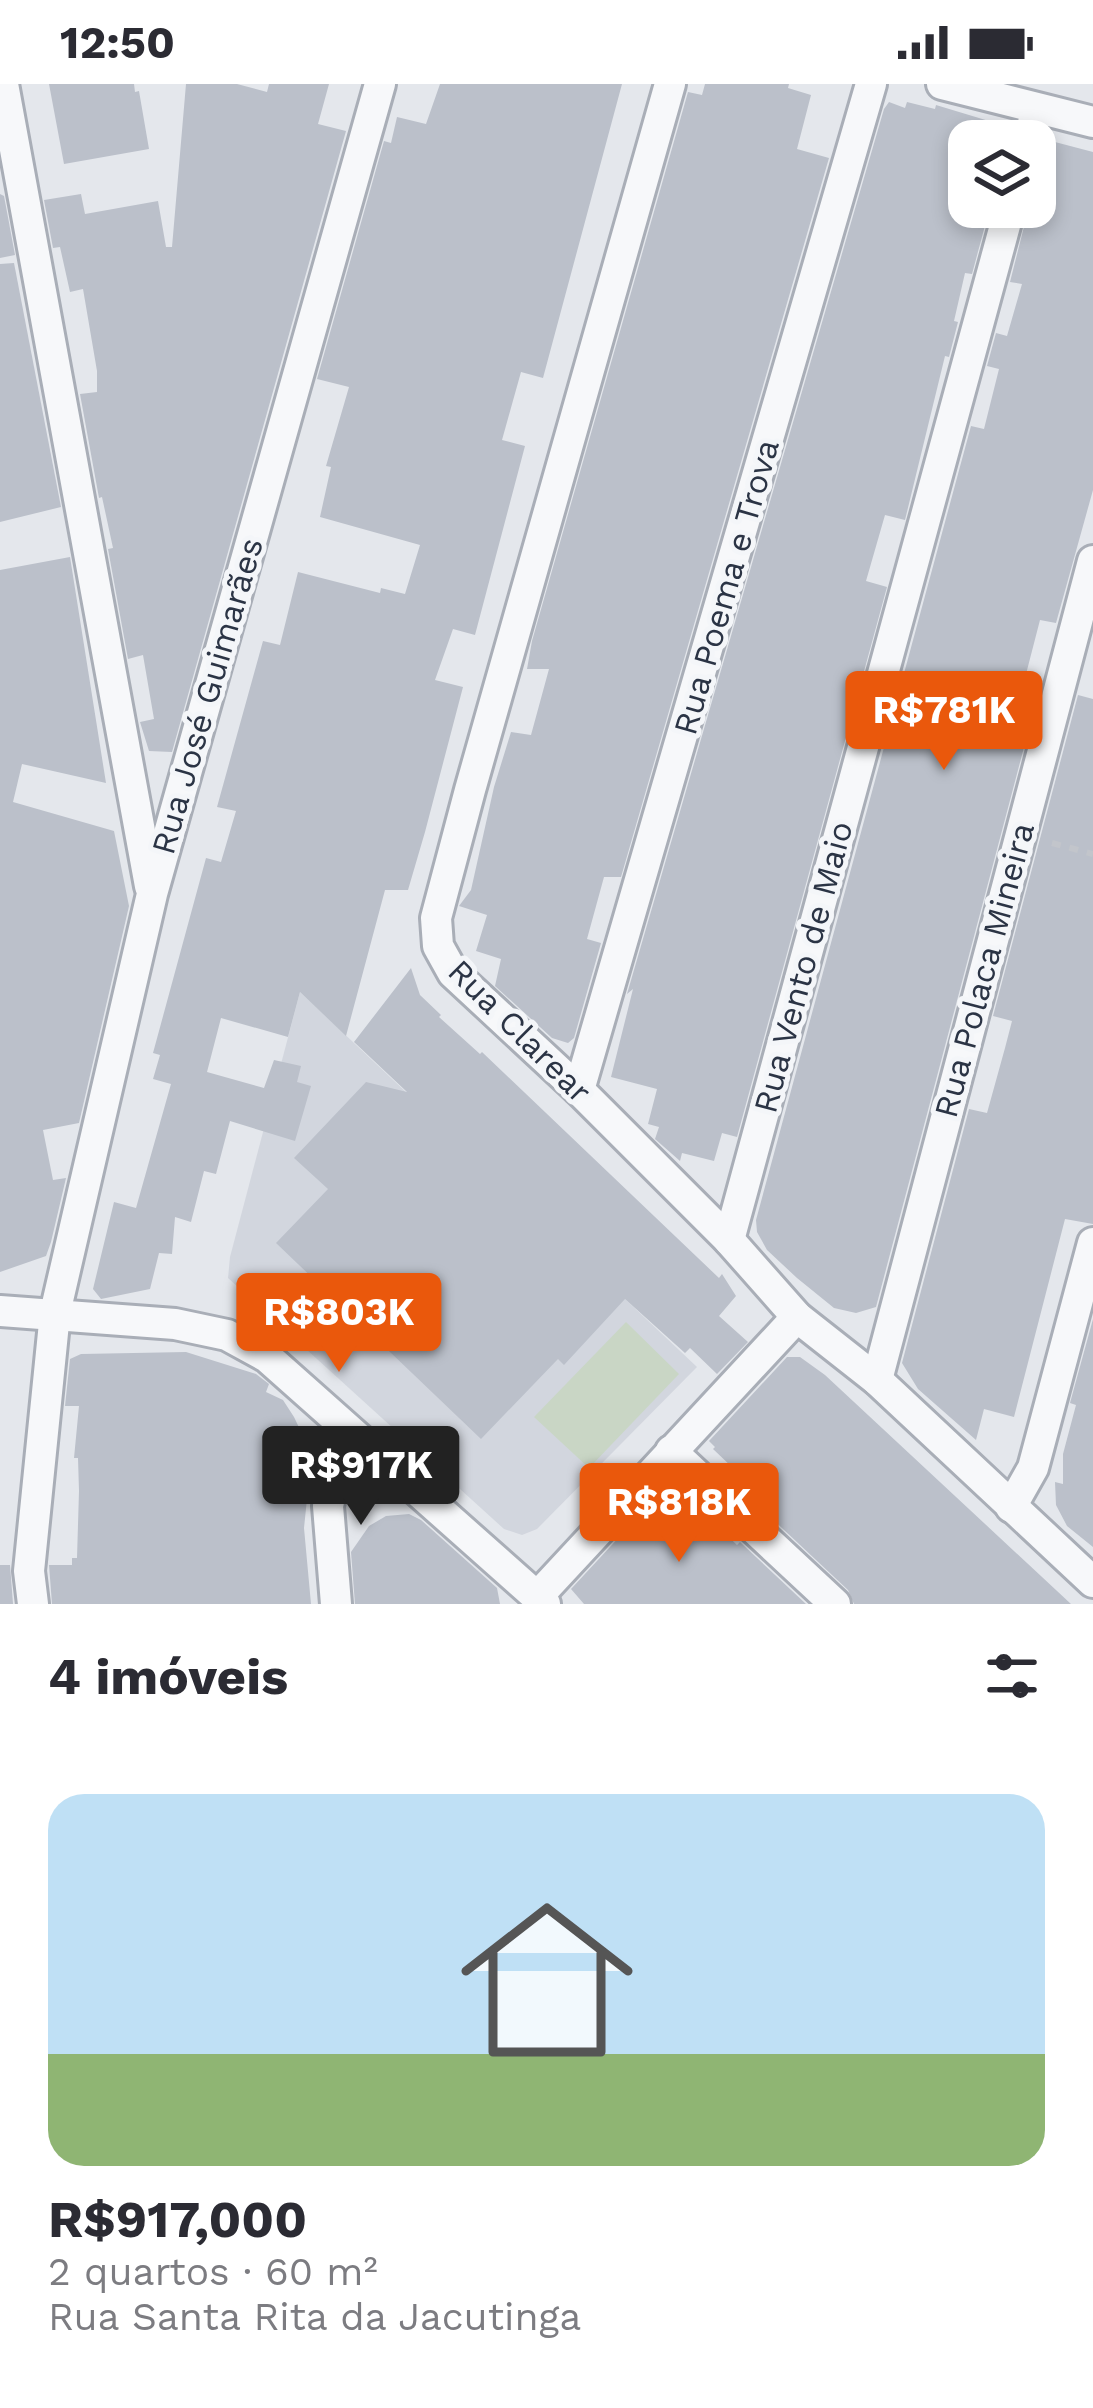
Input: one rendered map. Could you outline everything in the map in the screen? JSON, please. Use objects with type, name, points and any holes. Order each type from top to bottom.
[{"type":"street","points":[[3,84],[152,894]]},
{"type":"street","name":"Rua José Guimarães","points":[[32,1604],[28,1570],[55,1313],[152,894],[380,84]]},
{"type":"street","name":"Rua Clarear","points":[[670,84],[436,918],[438,946],[453,973],[579,1090],[729,1240],[797,1317],[877,1380],[1093,1582]]},
{"type":"street","name":"Rua Poema e Trova","points":[[579,1090],[871,84]]},
{"type":"street","points":[[942,84],[1093,122]]},
{"type":"street","points":[[1034,120],[1037,109]]},
{"type":"street","name":"Rua Vento de Maio","points":[[729,1240],[1004,228]]},
{"type":"street","name":"Rua Polaca Mineira","points":[[877,1380],[1093,561]]},
{"type":"street","points":[[1011,1507],[1033,1468],[1093,1243]]},
{"type":"street","points":[[0,1311],[175,1324],[227,1335],[267,1357],[541,1600],[797,1317]]},
{"type":"street","points":[[336,1604],[328,1506],[333,1483],[367,1444]]},
{"type":"street","points":[[671,1451],[835,1604]]},
{"type":"path","points":[[1019,834],[1093,854]]},
{"type":"shaded area","points":[[300,992],[697,1367],[537,1529],[522,1535],[504,1529],[228,1278]]},
{"type":"green space","points":[[626,1322],[679,1374],[589,1468],[534,1417]]},
{"type":"building","points":[[49,84],[134,84],[149,149],[64,164]]},
{"type":"building","points":[[186,84],[237,84],[267,92],[269,84],[329,84],[318,124],[346,131],[172,752],[149,751],[140,722],[154,719],[143,655],[128,659],[108,549],[113,548],[80,394],[97,392],[83,289],[70,292],[60,247],[53,248],[44,200],[81,194],[85,214],[158,201],[166,247],[172,247]]},
{"type":"building","points":[[440,84],[622,84],[543,378],[521,372],[502,440],[525,446],[475,635],[453,629],[435,680],[463,687],[425,832],[408,890],[385,890],[346,1036],[300,992],[288,1037],[221,1018],[207,1072],[264,1088],[274,1060],[301,1066],[297,1082],[311,1086],[295,1141],[230,1121],[216,1174],[204,1171],[191,1222],[175,1217],[172,1254],[159,1253],[150,1289],[101,1299],[93,1289],[114,1202],[136,1208],[171,1084],[153,1079],[160,1055],[153,1053],[206,858],[221,862],[236,811],[217,807],[263,641],[280,645],[298,572],[380,593],[381,588],[405,594],[420,545],[320,517],[331,467],[326,466],[349,387],[317,379],[384,141],[391,143],[397,117],[426,124]]},
{"type":"building","points":[[705,84],[789,84],[788,88],[811,95],[797,149],[829,158],[621,877],[604,877],[587,939],[601,943],[574,1038],[568,1043],[552,1038],[495,986],[501,959],[476,951],[487,915],[459,906],[471,890],[511,732],[531,735],[549,669],[527,669],[532,641],[688,92],[702,95]]},
{"type":"building","points":[[889,102],[905,108],[907,102],[935,109],[936,105],[986,120],[948,120],[948,228],[984,228],[972,274],[965,273],[954,321],[958,322],[949,357],[945,356],[905,520],[885,515],[866,581],[887,587],[737,1137],[722,1133],[714,1161],[682,1153],[680,1161],[655,1139],[659,1127],[648,1124],[657,1089],[611,1077],[633,989],[627,994]]},
{"type":"building","points":[[1056,142],[1093,152],[1093,490],[1056,623],[1040,620],[1025,678],[1041,683],[876,1307],[856,1313],[834,1308],[797,1278],[767,1250],[756,1220],[971,426],[984,429],[999,369],[987,366],[996,333],[1007,336],[1022,284],[1010,282],[1024,228],[1056,228]]},
{"type":"building","points":[[0,194],[15,255],[0,258]]},
{"type":"building","points":[[14,263],[61,507],[0,522],[0,264]]},
{"type":"building","points":[[70,557],[106,783],[22,764],[13,802],[114,831],[129,906],[79,1123],[43,1130],[53,1180],[66,1178],[51,1242],[46,1256],[0,1272],[0,570]]},
{"type":"building","points":[[1078,695],[1093,699],[1093,1224],[1065,1219],[1014,1417],[984,1409],[976,1440],[918,1389],[902,1363],[969,1109],[987,1113],[1005,1048],[1012,1021],[993,1016]]},
{"type":"building","points":[[411,968],[420,995],[439,1017],[482,1052],[719,1278],[722,1274],[736,1296],[719,1316],[748,1342],[717,1374],[690,1348],[685,1353],[625,1299],[564,1365],[558,1359],[481,1439],[276,1243],[328,1189],[294,1158],[366,1082],[407,1092],[354,1042]]},
{"type":"building","points":[[1093,1319],[1093,1547],[1067,1526],[1056,1505],[1055,1482],[1063,1484],[1063,1454],[1076,1405],[1070,1403]]},
{"type":"building","points":[[186,1352],[256,1374],[269,1384],[266,1392],[283,1400],[294,1417],[310,1470],[304,1528],[311,1604],[52,1604],[49,1565],[72,1565],[72,1558],[77,1558],[79,1491],[78,1458],[74,1458],[79,1406],[65,1406],[70,1359],[81,1354]]},
{"type":"building","points":[[787,1357],[800,1357],[825,1375],[1071,1604],[854,1604],[848,1590],[767,1514],[773,1506],[709,1441]]},
{"type":"building","points":[[661,1492],[714,1523],[737,1545],[740,1542],[806,1604],[584,1604],[571,1589]]},
{"type":"building","points":[[409,1514],[497,1588],[500,1604],[355,1604],[351,1552],[369,1526],[386,1516]]},
{"type":"building","points":[[0,1565],[10,1565],[13,1604],[0,1604]]}]
